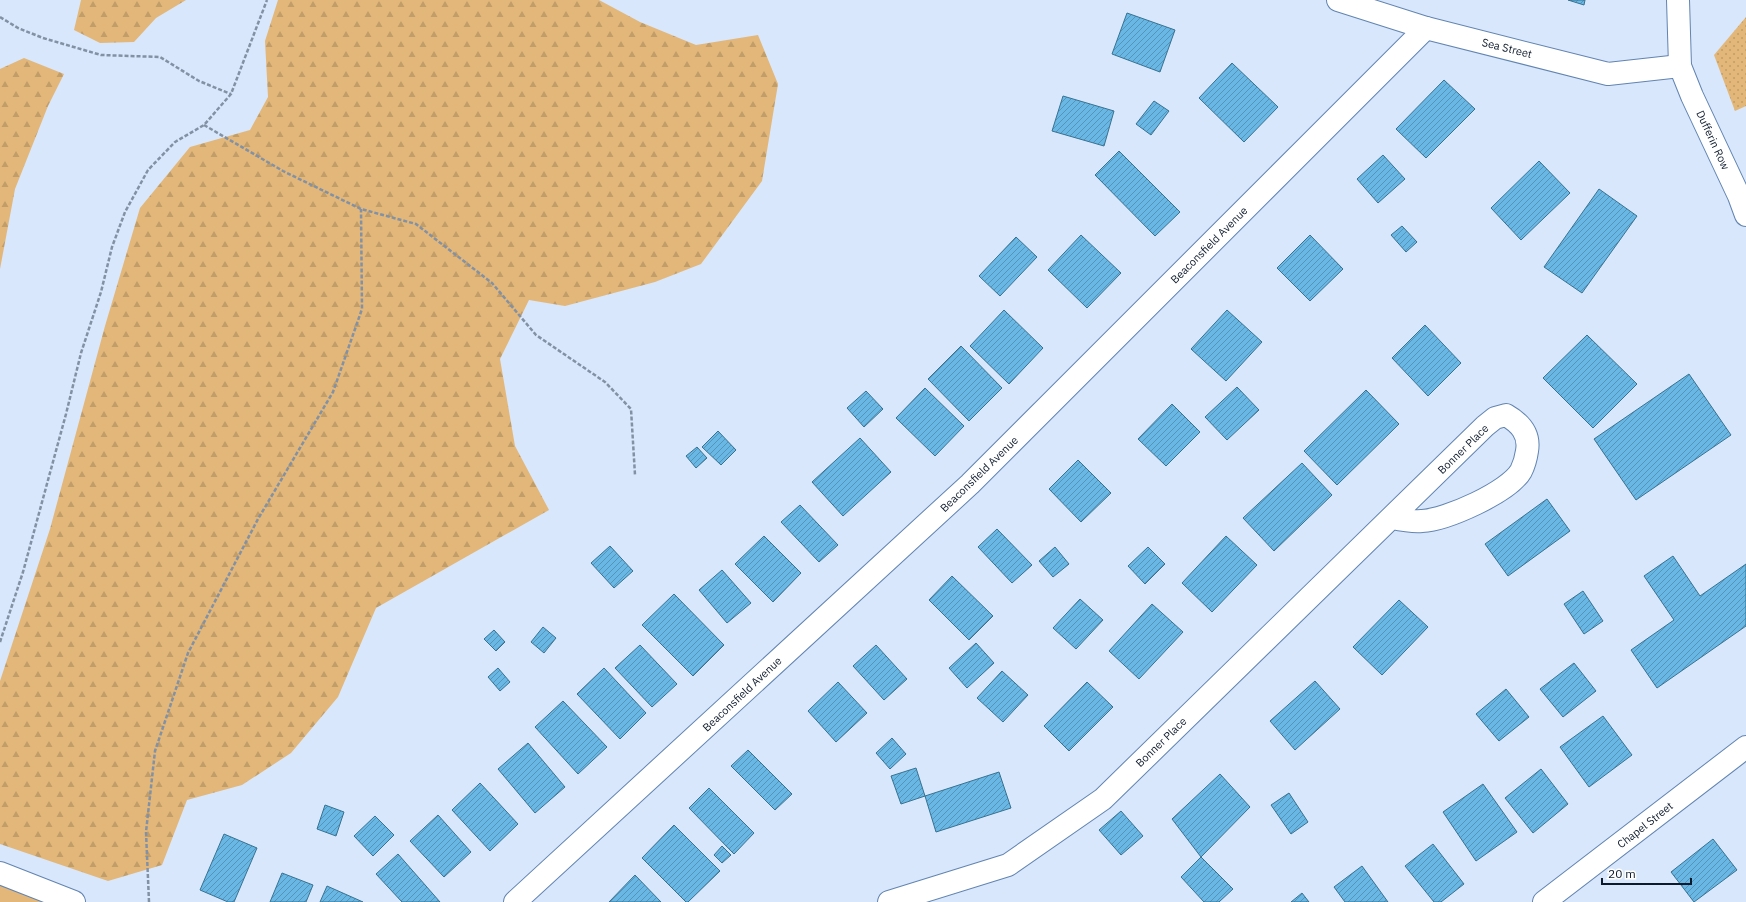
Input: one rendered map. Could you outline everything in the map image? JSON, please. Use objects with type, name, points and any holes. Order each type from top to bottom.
[{"type":"street","name":"Sea Street","points":[[1338,0],[1426,28],[1608,74],[1680,66]]},
{"type":"street","points":[[1678,0],[1680,66]]},
{"type":"street","name":"Beaconsfield Avenue","points":[[515,902],[970,484],[1426,28]]},
{"type":"street","name":"Dufferin Row","points":[[1680,66],[1692,96],[1744,204]]},
{"type":"street","name":"Bonner Place","points":[[889,902],[1008,865],[1103,799],[1479,432],[1495,418],[1506,415],[1517,422],[1526,434],[1528,446],[1526,460],[1521,472],[1512,482],[1498,491],[1477,504],[1442,517],[1423,521],[1406,521],[1392,518]]},
{"type":"street","name":"Chapel Street","points":[[1544,902],[1746,747]]},
{"type":"street","points":[[0,873],[74,902]]},
{"type":"path","points":[[0,642],[23,572],[81,353],[101,292],[112,247],[125,212],[148,170],[175,142],[204,125],[231,94],[267,0]]},
{"type":"path","points":[[0,17],[18,28],[43,38],[101,54],[160,57],[199,81],[231,94]]},
{"type":"path","points":[[204,125],[283,171],[361,209],[416,224],[492,283],[536,336],[604,382],[631,409],[635,475]]},
{"type":"path","points":[[149,902],[146,832],[155,751],[188,653],[258,519],[333,392],[362,309],[361,209]]},
{"type":"green space","points":[[81,0],[186,0],[156,18],[134,42],[100,43],[74,30]]},
{"type":"green space","points":[[278,0],[599,0],[640,22],[696,45],[758,35],[778,84],[762,181],[701,264],[655,282],[565,306],[529,300],[500,359],[515,446],[549,510],[376,608],[338,697],[291,753],[242,785],[187,800],[162,865],[108,881],[0,844],[0,681],[50,529],[105,326],[140,208],[190,147],[250,130],[268,97],[265,41]]},
{"type":"green space","points":[[1746,17],[1746,106],[1735,111],[1714,55]]},
{"type":"green space","points":[[24,58],[64,74],[48,106],[15,189],[0,269],[0,69]]},
{"type":"green space","points":[[0,873],[74,902],[0,902]]},
{"type":"building","points":[[1568,0],[1585,0],[1584,5]]},
{"type":"building","points":[[1127,13],[1175,30],[1160,72],[1112,54]]},
{"type":"building","points":[[1232,63],[1278,107],[1244,142],[1199,98]]},
{"type":"building","points":[[1444,80],[1475,109],[1426,158],[1396,129]]},
{"type":"building","points":[[1063,96],[1114,111],[1104,146],[1052,131]]},
{"type":"building","points":[[1154,101],[1169,111],[1151,135],[1136,124]]},
{"type":"building","points":[[1119,151],[1180,212],[1155,236],[1095,175]]},
{"type":"building","points":[[1383,155],[1405,179],[1378,203],[1357,179]]},
{"type":"building","points":[[1539,161],[1570,193],[1521,240],[1491,208]]},
{"type":"building","points":[[1599,189],[1637,216],[1582,293],[1544,267]]},
{"type":"building","points":[[1402,226],[1417,242],[1406,252],[1391,235]]},
{"type":"building","points":[[1081,235],[1121,273],[1087,308],[1048,270]]},
{"type":"building","points":[[1310,235],[1343,269],[1310,301],[1277,268]]},
{"type":"building","points":[[1016,237],[1037,257],[1000,296],[979,276]]},
{"type":"building","points":[[1004,310],[1043,348],[1009,384],[970,346]]},
{"type":"building","points":[[1227,310],[1262,342],[1226,381],[1191,349]]},
{"type":"building","points":[[1425,325],[1461,363],[1428,396],[1392,358]]},
{"type":"building","points":[[1587,335],[1637,384],[1593,428],[1543,378]]},
{"type":"building","points":[[961,346],[1002,388],[969,421],[928,379]]},
{"type":"building","points":[[1689,374],[1731,435],[1636,500],[1594,439]]},
{"type":"building","points":[[1237,387],[1259,410],[1227,440],[1205,417]]},
{"type":"building","points":[[925,388],[964,426],[935,456],[896,418]]},
{"type":"building","points":[[1366,390],[1399,424],[1337,485],[1304,451]]},
{"type":"building","points":[[866,391],[883,409],[864,427],[847,408]]},
{"type":"building","points":[[1172,404],[1200,432],[1166,466],[1138,439]]},
{"type":"building","points":[[718,431],[736,450],[721,465],[702,447]]},
{"type":"building","points":[[860,438],[891,472],[843,516],[812,482]]},
{"type":"building","points":[[697,447],[707,458],[696,468],[686,456]]},
{"type":"building","points":[[1078,460],[1111,493],[1081,522],[1049,489]]},
{"type":"building","points":[[1302,463],[1332,495],[1274,551],[1243,518]]},
{"type":"building","points":[[1547,499],[1570,531],[1508,576],[1485,544]]},
{"type":"building","points":[[800,505],[838,545],[819,562],[781,522]]},
{"type":"building","points":[[997,529],[1032,565],[1012,583],[978,547]]},
{"type":"building","points":[[764,536],[801,573],[773,602],[735,564]]},
{"type":"building","points":[[1226,536],[1257,565],[1212,612],[1182,583]]},
{"type":"building","points":[[610,546],[633,571],[614,588],[591,563]]},
{"type":"building","points":[[1055,547],[1069,564],[1053,577],[1039,561]]},
{"type":"building","points":[[1148,547],[1165,564],[1145,584],[1128,566]]},
{"type":"building","points":[[1673,556],[1700,596],[1746,564],[1746,626],[1657,688],[1631,650],[1674,620],[1644,576]]},
{"type":"building","points":[[722,570],[751,603],[727,623],[699,590]]},
{"type":"building","points":[[952,576],[993,616],[969,640],[929,600]]},
{"type":"building","points":[[1583,591],[1603,621],[1584,634],[1564,604]]},
{"type":"building","points":[[674,594],[724,645],[693,676],[642,625]]},
{"type":"building","points":[[1080,599],[1103,620],[1076,649],[1053,628]]},
{"type":"building","points":[[1399,600],[1428,627],[1382,675],[1353,647]]},
{"type":"building","points":[[1152,604],[1183,632],[1139,679],[1109,651]]},
{"type":"building","points":[[543,627],[556,638],[544,653],[531,642]]},
{"type":"building","points":[[494,630],[505,642],[496,651],[484,639]]},
{"type":"building","points":[[976,643],[994,663],[967,688],[949,668]]},
{"type":"building","points":[[640,645],[677,684],[652,707],[615,668]]},
{"type":"building","points":[[876,645],[907,679],[884,700],[853,666]]},
{"type":"building","points":[[1574,663],[1596,691],[1563,717],[1540,689]]},
{"type":"building","points":[[498,668],[510,682],[500,691],[488,677]]},
{"type":"building","points":[[604,668],[646,713],[620,739],[577,694]]},
{"type":"building","points":[[1002,671],[1028,695],[1003,722],[977,698]]},
{"type":"building","points":[[1315,681],[1340,709],[1295,750],[1270,721]]},
{"type":"building","points":[[838,682],[867,713],[836,742],[808,711]]},
{"type":"building","points":[[1087,682],[1113,707],[1069,751],[1044,726]]},
{"type":"building","points":[[1506,689],[1529,717],[1499,741],[1476,714]]},
{"type":"building","points":[[563,701],[607,747],[578,774],[535,727]]},
{"type":"building","points":[[1603,716],[1632,755],[1589,787],[1560,747]]},
{"type":"building","points":[[892,738],[906,754],[890,769],[876,753]]},
{"type":"building","points":[[528,743],[565,787],[535,813],[498,769]]},
{"type":"building","points":[[748,750],[792,794],[775,810],[731,766]]},
{"type":"building","points":[[916,768],[925,796],[901,804],[891,776]]},
{"type":"building","points":[[1541,769],[1568,804],[1533,833],[1505,798]]},
{"type":"building","points":[[999,772],[1011,808],[936,832],[925,796]]},
{"type":"building","points":[[1220,774],[1250,807],[1201,857],[1172,819]]},
{"type":"building","points":[[480,783],[518,824],[490,851],[452,810]]},
{"type":"building","points":[[1483,784],[1517,832],[1476,861],[1443,812]]},
{"type":"building","points":[[709,788],[754,833],[734,854],[689,808]]},
{"type":"building","points":[[1289,793],[1308,822],[1291,834],[1271,805]]},
{"type":"building","points":[[325,805],[344,812],[336,836],[317,829]]},
{"type":"building","points":[[1121,811],[1143,836],[1121,855],[1099,830]]},
{"type":"building","points":[[438,815],[471,852],[444,877],[410,841]]},
{"type":"building","points":[[375,816],[394,835],[373,856],[354,836]]},
{"type":"building","points":[[674,825],[720,871],[688,902],[686,902],[642,858]]},
{"type":"building","points":[[224,834],[257,848],[234,902],[228,902],[200,890]]},
{"type":"building","points":[[1713,839],[1737,870],[1694,902],[1671,872]]},
{"type":"building","points":[[1433,844],[1464,884],[1441,902],[1434,902],[1405,866]]},
{"type":"building","points":[[722,846],[731,855],[722,863],[714,855]]},
{"type":"building","points":[[398,854],[440,902],[402,902],[376,874]]},
{"type":"building","points":[[1201,857],[1233,889],[1219,902],[1204,902],[1181,877]]},
{"type":"building","points":[[1362,866],[1388,902],[1345,902],[1334,887]]},
{"type":"building","points":[[282,873],[313,885],[306,902],[270,902]]},
{"type":"building","points":[[635,875],[661,902],[609,902]]},
{"type":"building","points":[[327,886],[363,902],[320,902]]},
{"type":"building","points":[[1302,893],[1309,902],[1291,902]]}]
